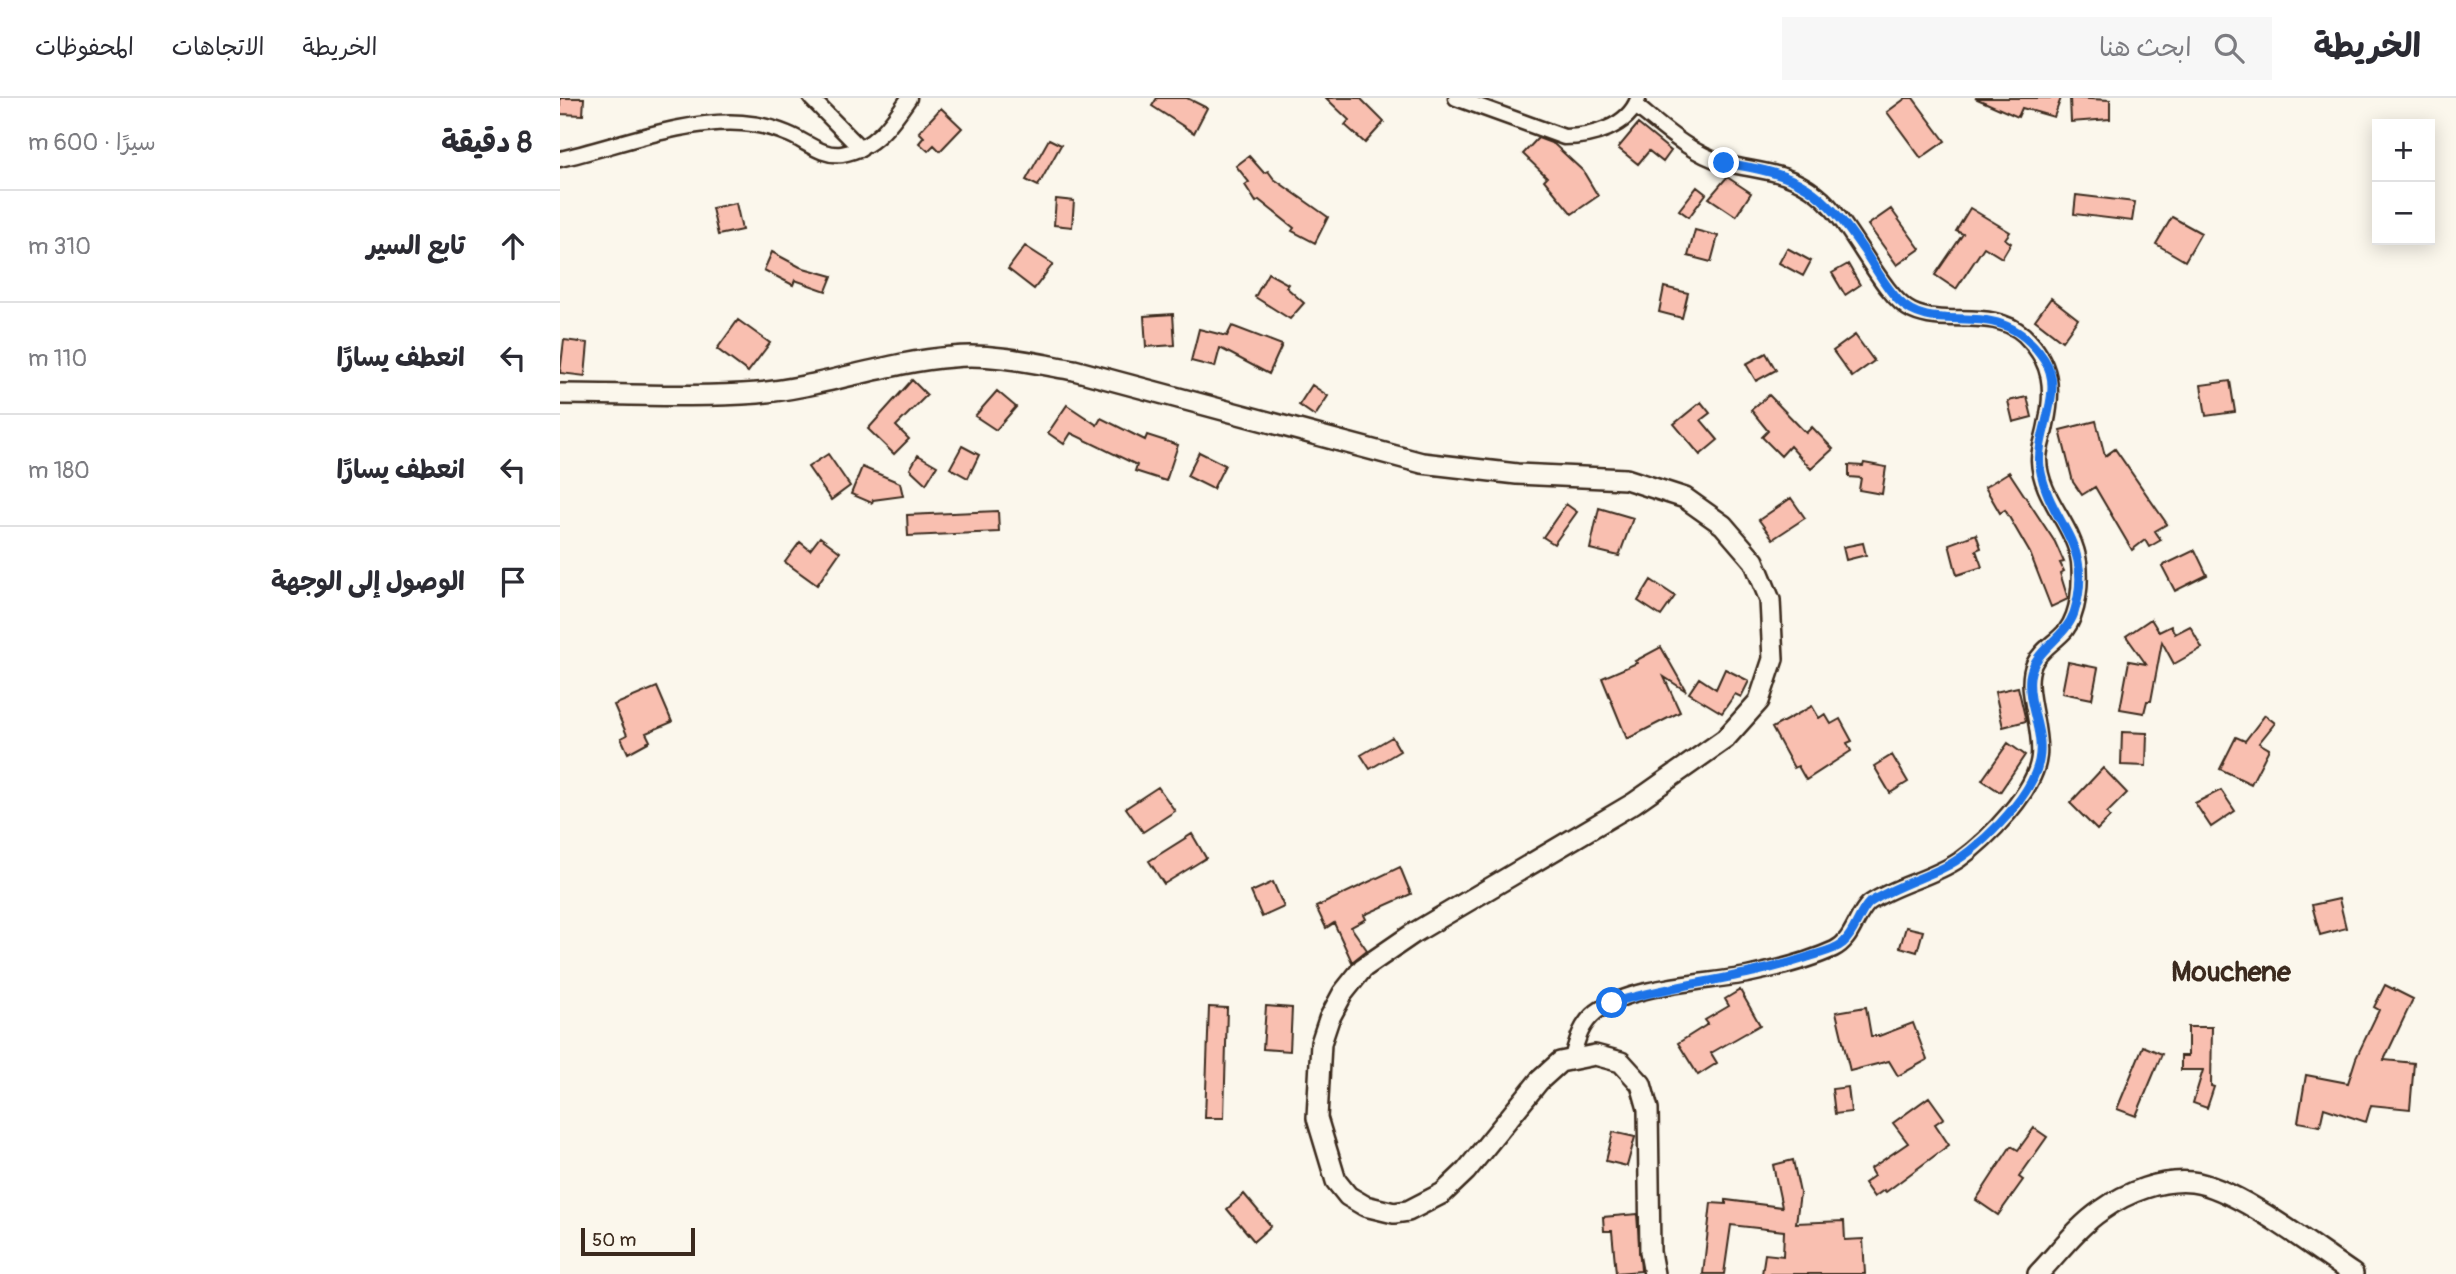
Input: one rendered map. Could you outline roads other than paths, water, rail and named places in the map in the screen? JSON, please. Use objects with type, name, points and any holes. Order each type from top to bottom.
[{"type":"main road","points":[[560,394],[758,393],[820,383],[898,364],[954,356],[1015,360],[1074,370],[1422,463],[1517,474],[1626,479],[1685,498],[1723,525],[1754,561],[1770,600],[1773,659],[1759,701],[1725,738],[1634,803],[1414,933],[1363,968],[1338,1001],[1321,1043],[1317,1118],[1336,1181],[1348,1196],[1365,1206],[1394,1213],[1401,1213],[1432,1201],[1466,1171],[1539,1081],[1560,1062],[1595,1055],[1622,1062],[1643,1089],[1648,1109],[1650,1252],[1654,1274]]},
{"type":"main road","points":[[2038,1274],[2100,1211],[2146,1187],[2182,1182],[2194,1182],[2249,1204],[2353,1274]]},
{"type":"street","points":[[811,98],[861,149]]},
{"type":"street","points":[[560,159],[688,126],[713,123],[771,127],[822,152],[840,154],[861,149],[890,127],[909,98]]},
{"type":"street","points":[[1456,98],[1564,137],[1581,137],[1625,120],[1637,102],[1704,155],[1724,163],[1773,170],[1815,192],[1832,207],[1888,287],[1909,310],[1926,316],[1996,321],[2011,326],[2024,335],[2044,359],[2050,371],[2049,402],[2039,459],[2047,492],[2071,537],[2078,561],[2079,589],[2067,628],[2041,653],[2030,677],[2041,742],[2039,763],[2012,809],[1984,838],[1958,860],[1869,903],[1861,911],[1846,941],[1836,948],[1776,968],[1687,984],[1612,1003],[1597,1011],[1584,1024],[1572,1058]]},
{"type":"district","name":"Mouchene","points":[[2231,971]]}]
